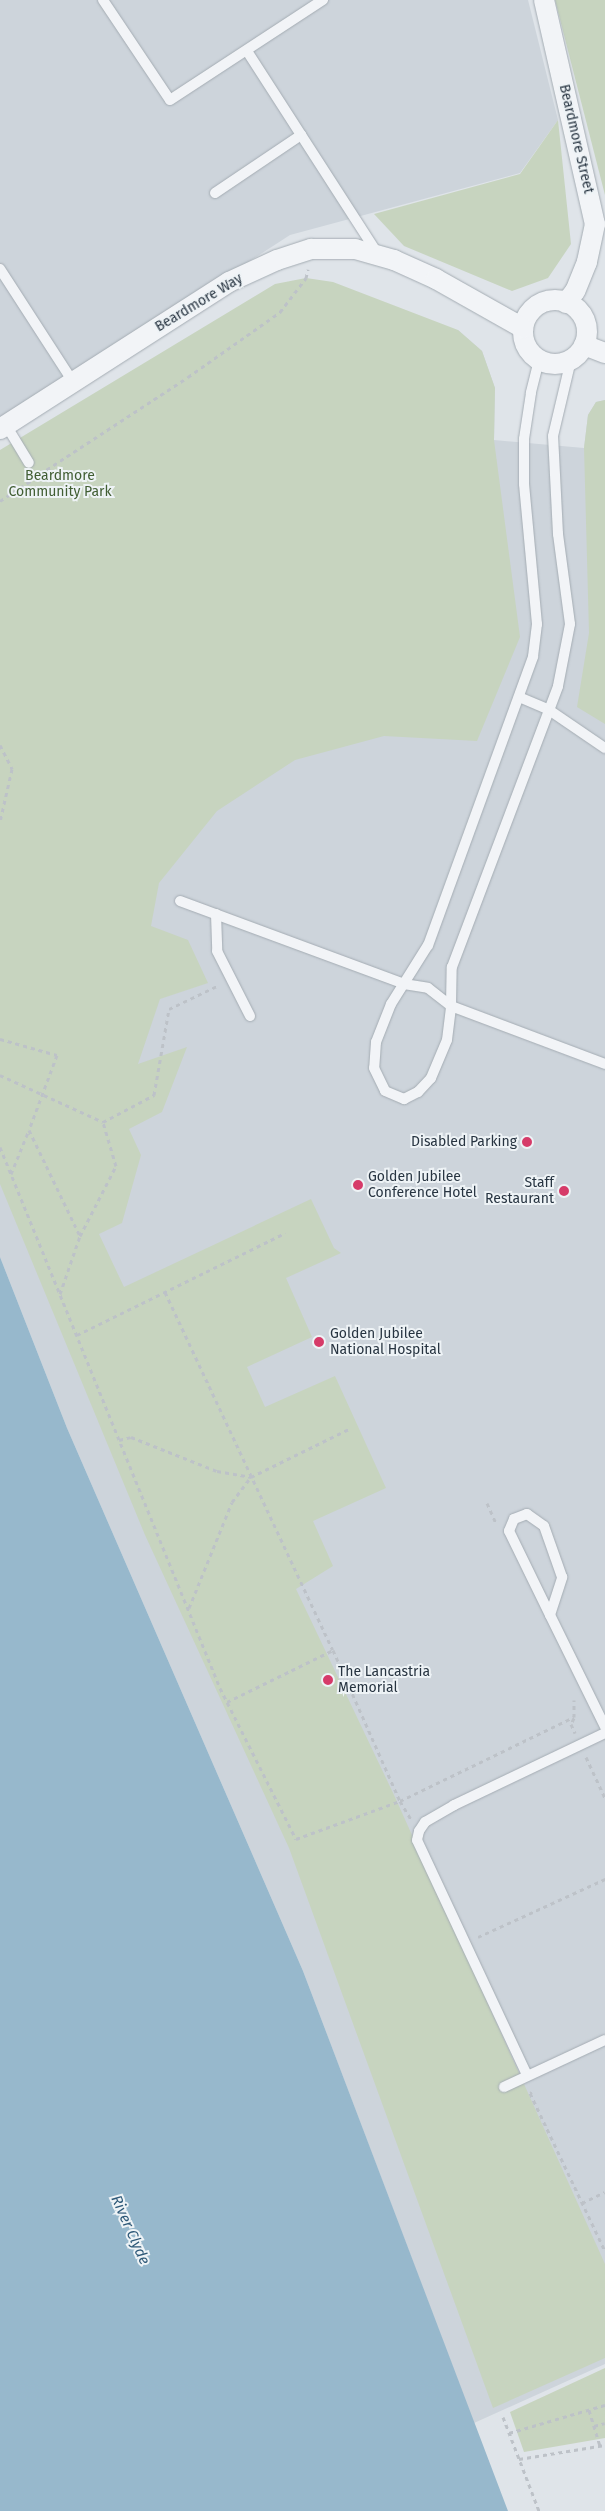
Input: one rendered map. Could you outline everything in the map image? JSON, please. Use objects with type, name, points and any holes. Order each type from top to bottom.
[{"type":"street","name":"Beardmore Street","points":[[544,0],[595,224],[587,262],[575,290],[566,303]]},
{"type":"street","name":"Beardmore Way","points":[[3,427],[229,282],[277,260],[311,249],[354,249],[394,260],[436,279],[523,328]]},
{"type":"street","points":[[557,301],[566,303],[575,308],[586,325],[584,345],[571,360],[555,364],[539,360],[526,347],[523,328],[526,319],[539,305],[557,301]]},
{"type":"street","points":[[584,345],[605,353]]},
{"type":"lane","points":[[103,0],[170,100],[323,0]]},
{"type":"lane","points":[[247,51],[380,256]]},
{"type":"lane","points":[[215,192],[302,135]]},
{"type":"lane","points":[[0,269],[73,382]]},
{"type":"lane","points":[[539,360],[530,393],[524,448],[524,484],[537,624],[533,657],[428,945],[391,1004],[376,1042],[374,1068],[385,1091],[404,1099],[418,1092],[431,1078],[447,1040],[451,1006],[452,967],[558,686],[570,624],[558,534],[553,436],[571,360]]},
{"type":"lane","points":[[3,427],[29,463]]},
{"type":"lane","points":[[519,697],[549,710],[605,748]]},
{"type":"lane","points":[[180,901],[404,984],[428,988],[451,1006],[605,1064]]},
{"type":"lane","points":[[216,914],[217,951],[250,1016]]},
{"type":"lane","points":[[550,1615],[562,1577],[544,1526],[527,1514],[514,1520],[509,1531],[550,1615],[605,1727]]},
{"type":"lane","points":[[527,2075],[417,1840],[419,1831],[425,1822],[454,1805],[605,1733]]},
{"type":"lane","points":[[504,2087],[605,2040]]},
{"type":"path","points":[[0,501],[188,377],[280,312],[306,278],[311,249]]},
{"type":"path","points":[[0,745],[12,769],[0,822]]},
{"type":"path","points":[[103,1122],[154,1095],[169,1009],[231,980]]},
{"type":"path","points":[[0,1039],[57,1055],[30,1130],[11,1174]]},
{"type":"path","points":[[0,1075],[103,1122],[116,1166],[80,1236],[60,1294]]},
{"type":"path","points":[[30,1130],[80,1236]]},
{"type":"path","points":[[0,1147],[227,1702],[296,1840],[400,1801],[574,1717],[575,1695]]},
{"type":"path","points":[[77,1335],[285,1233]]},
{"type":"path","points":[[165,1292],[333,1650],[400,1801],[419,1831]]},
{"type":"path","points":[[188,1610],[232,1502],[252,1476],[351,1428]]},
{"type":"path","points":[[119,1440],[131,1437],[217,1471],[252,1476]]},
{"type":"path","points":[[487,1503],[499,1529]]},
{"type":"path","points":[[227,1702],[333,1650]]},
{"type":"path","points":[[466,1943],[605,1879]]},
{"type":"path","points":[[538,2089],[530,2093],[605,2251]]},
{"type":"path","points":[[582,2203],[605,2192]]},
{"type":"path","points":[[509,2433],[605,2405]]},
{"type":"path","points":[[590,2410],[600,2446]]},
{"type":"path","points":[[503,2418],[539,2511]]},
{"type":"path","points":[[594,2426],[605,2423]]},
{"type":"path","points":[[519,2459],[605,2445]]},
{"type":"shaded area","points":[[0,0],[528,0],[558,120],[520,173],[290,235],[0,423]]},
{"type":"shaded area","name":"Golden Jubilee National Hospital","points":[[458,330],[482,351],[495,388],[494,440],[584,448],[588,415],[596,402],[605,400],[605,2364],[474,2423],[303,1971],[67,1428],[0,1257],[0,883]]},
{"type":"green space","points":[[555,0],[605,0],[605,195]]},
{"type":"green space","points":[[558,120],[571,244],[548,278],[512,291],[404,246],[374,214],[520,174]]},
{"type":"green space","name":"Beardmore Community Park","points":[[306,278],[333,282],[458,330],[482,351],[495,388],[494,440],[520,637],[477,741],[384,736],[295,760],[217,811],[159,883],[151,926],[188,940],[208,983],[160,999],[138,1064],[187,1047],[162,1112],[129,1129],[141,1155],[122,1223],[99,1234],[124,1287],[311,1199],[334,1248],[341,1253],[286,1278],[312,1337],[247,1367],[265,1407],[335,1376],[386,1488],[313,1521],[333,1566],[296,1589],[394,1795],[605,2264],[605,2358],[493,2408],[289,1848],[145,1535],[0,1184],[0,450],[275,284]]},
{"type":"green space","points":[[605,400],[605,724],[577,707],[589,633],[584,448],[588,415],[596,402]]},
{"type":"green space","points":[[605,2368],[605,2438],[524,2452],[510,2412]]},
{"type":"water","name":"River Clyde","points":[[0,1257],[67,1428],[303,1971],[508,2511],[0,2511]]},
{"type":"place","name":"Disabled Parking","points":[[527,1142]]},
{"type":"place","name":"Golden Jubilee Conference Hotel","points":[[358,1185]]},
{"type":"place","name":"Staff Restaurant","points":[[564,1191]]},
{"type":"place","name":"Golden Jubilee National Hospital","points":[[319,1342]]},
{"type":"place","name":"The Lancastria Memorial","points":[[328,1680]]}]
